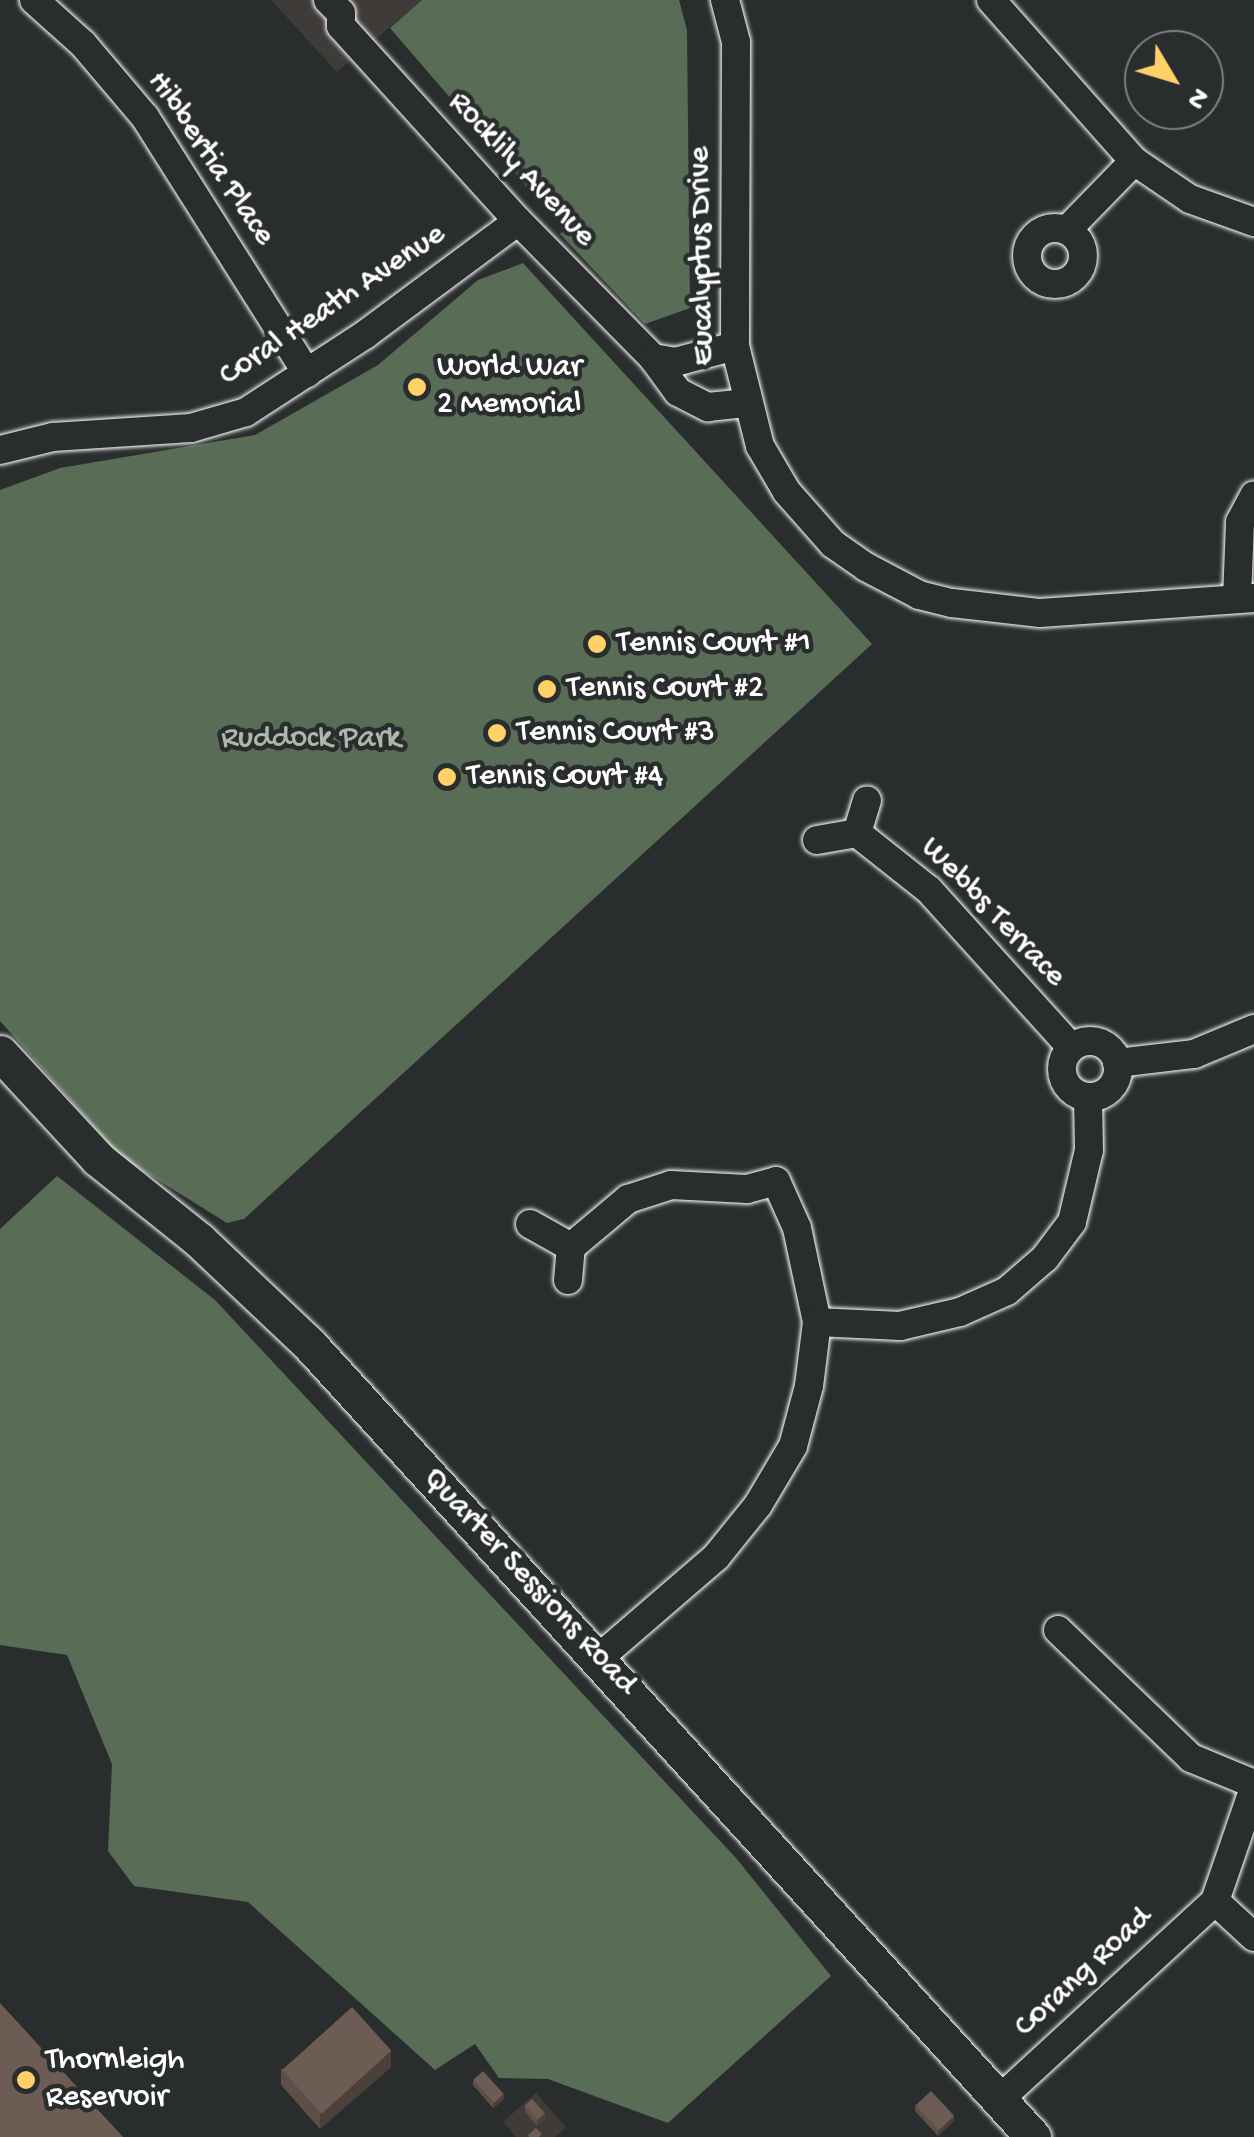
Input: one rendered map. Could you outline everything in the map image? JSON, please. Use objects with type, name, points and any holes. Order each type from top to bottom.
[{"type":"main road","name":"Quarter Sessions Road","points":[[0,1053],[98,1159],[224,1262],[308,1344],[1033,2137]]},
{"type":"street","name":"Hibbertia Place","points":[[34,0],[83,44],[145,117],[307,374]]},
{"type":"street","name":"Rocklily Avenue","points":[[312,0],[310,8],[328,28],[341,26]]},
{"type":"street","name":"Rocklily Avenue","points":[[328,0],[341,13],[341,26],[518,222],[653,358],[678,392],[695,404],[745,404]]},
{"type":"street","name":"Eucalyptus Drive","points":[[725,0],[736,42],[735,346],[745,404],[772,471],[833,544],[919,595],[1003,612],[1246,598],[1240,522],[1254,496]]},
{"type":"street","points":[[991,0],[1134,161],[1190,199],[1254,222]]},
{"type":"street","points":[[1067,230],[1134,161]]},
{"type":"street","name":"Coral Heath Avenue","points":[[0,450],[53,437],[191,428],[246,412],[307,374],[518,222]]},
{"type":"street","points":[[653,358],[675,362],[735,346]]},
{"type":"street","points":[[818,840],[857,833],[867,800]]},
{"type":"street","name":"Webbs Terrace","points":[[857,833],[955,916],[1071,1048]]},
{"type":"street","points":[[1117,1063],[1194,1054],[1254,1030]]},
{"type":"street","points":[[1088,1098],[1063,1078],[1062,1062],[1071,1048],[1098,1042],[1117,1063]]},
{"type":"street","points":[[1088,1098],[1114,1084],[1117,1063]]},
{"type":"street","points":[[817,1322],[900,1326],[960,1312],[1008,1290],[1045,1258],[1072,1222],[1086,1168],[1088,1098]]},
{"type":"street","points":[[568,1280],[571,1247],[648,1191],[708,1184],[747,1189],[776,1182],[797,1228],[817,1322],[810,1386],[792,1446],[758,1505],[716,1557],[599,1658]]},
{"type":"street","points":[[530,1224],[571,1247]]},
{"type":"street","points":[[1058,1630],[1191,1758],[1254,1786]]},
{"type":"street","name":"Corang Road","points":[[1000,2098],[1215,1900],[1247,1847],[1254,1786]]},
{"type":"street","points":[[1215,1900],[1254,1937]]},
{"type":"shaded area","points":[[271,0],[422,0],[337,72]]},
{"type":"shaded area","points":[[536,2093],[566,2127],[555,2137],[516,2137],[503,2122]]},
{"type":"green space","points":[[422,0],[679,0],[687,30],[690,308],[645,324],[560,234],[564,230],[390,28]]},
{"type":"green space","name":"Ruddock Park","points":[[523,263],[872,644],[244,1219],[227,1223],[121,1157],[0,1021],[0,490],[60,468],[255,435],[378,365],[478,280]]},
{"type":"green space","points":[[57,1176],[215,1300],[736,1858],[831,1976],[668,2123],[548,2079],[499,2078],[475,2044],[435,2070],[248,1902],[134,1886],[108,1851],[112,1764],[67,1655],[0,1645],[0,1229]]},
{"type":"building","name":"Thornleigh Reservoir","points":[[0,2003],[123,2137],[0,2137]]},
{"type":"building","points":[[352,2007],[391,2051],[322,2114],[282,2070]]},
{"type":"building","points":[[483,2071],[504,2094],[494,2103],[473,2080]]},
{"type":"building","points":[[931,2091],[954,2116],[939,2130],[916,2105]]},
{"type":"building","points":[[532,2099],[545,2113],[538,2120],[525,2106]]},
{"type":"building","points":[[536,2128],[542,2134],[529,2137],[528,2135]]},
{"type":"place","name":"World War 2 Memorial","points":[[417,387]]},
{"type":"place","name":"Tennis Court #1","points":[[597,644]]},
{"type":"place","name":"Tennis Court #2","points":[[547,689]]},
{"type":"place","name":"Tennis Court #3","points":[[497,733]]},
{"type":"place","name":"Tennis Court #4","points":[[447,777]]},
{"type":"place","name":"Thornleigh Reservoir","points":[[26,2080]]}]
